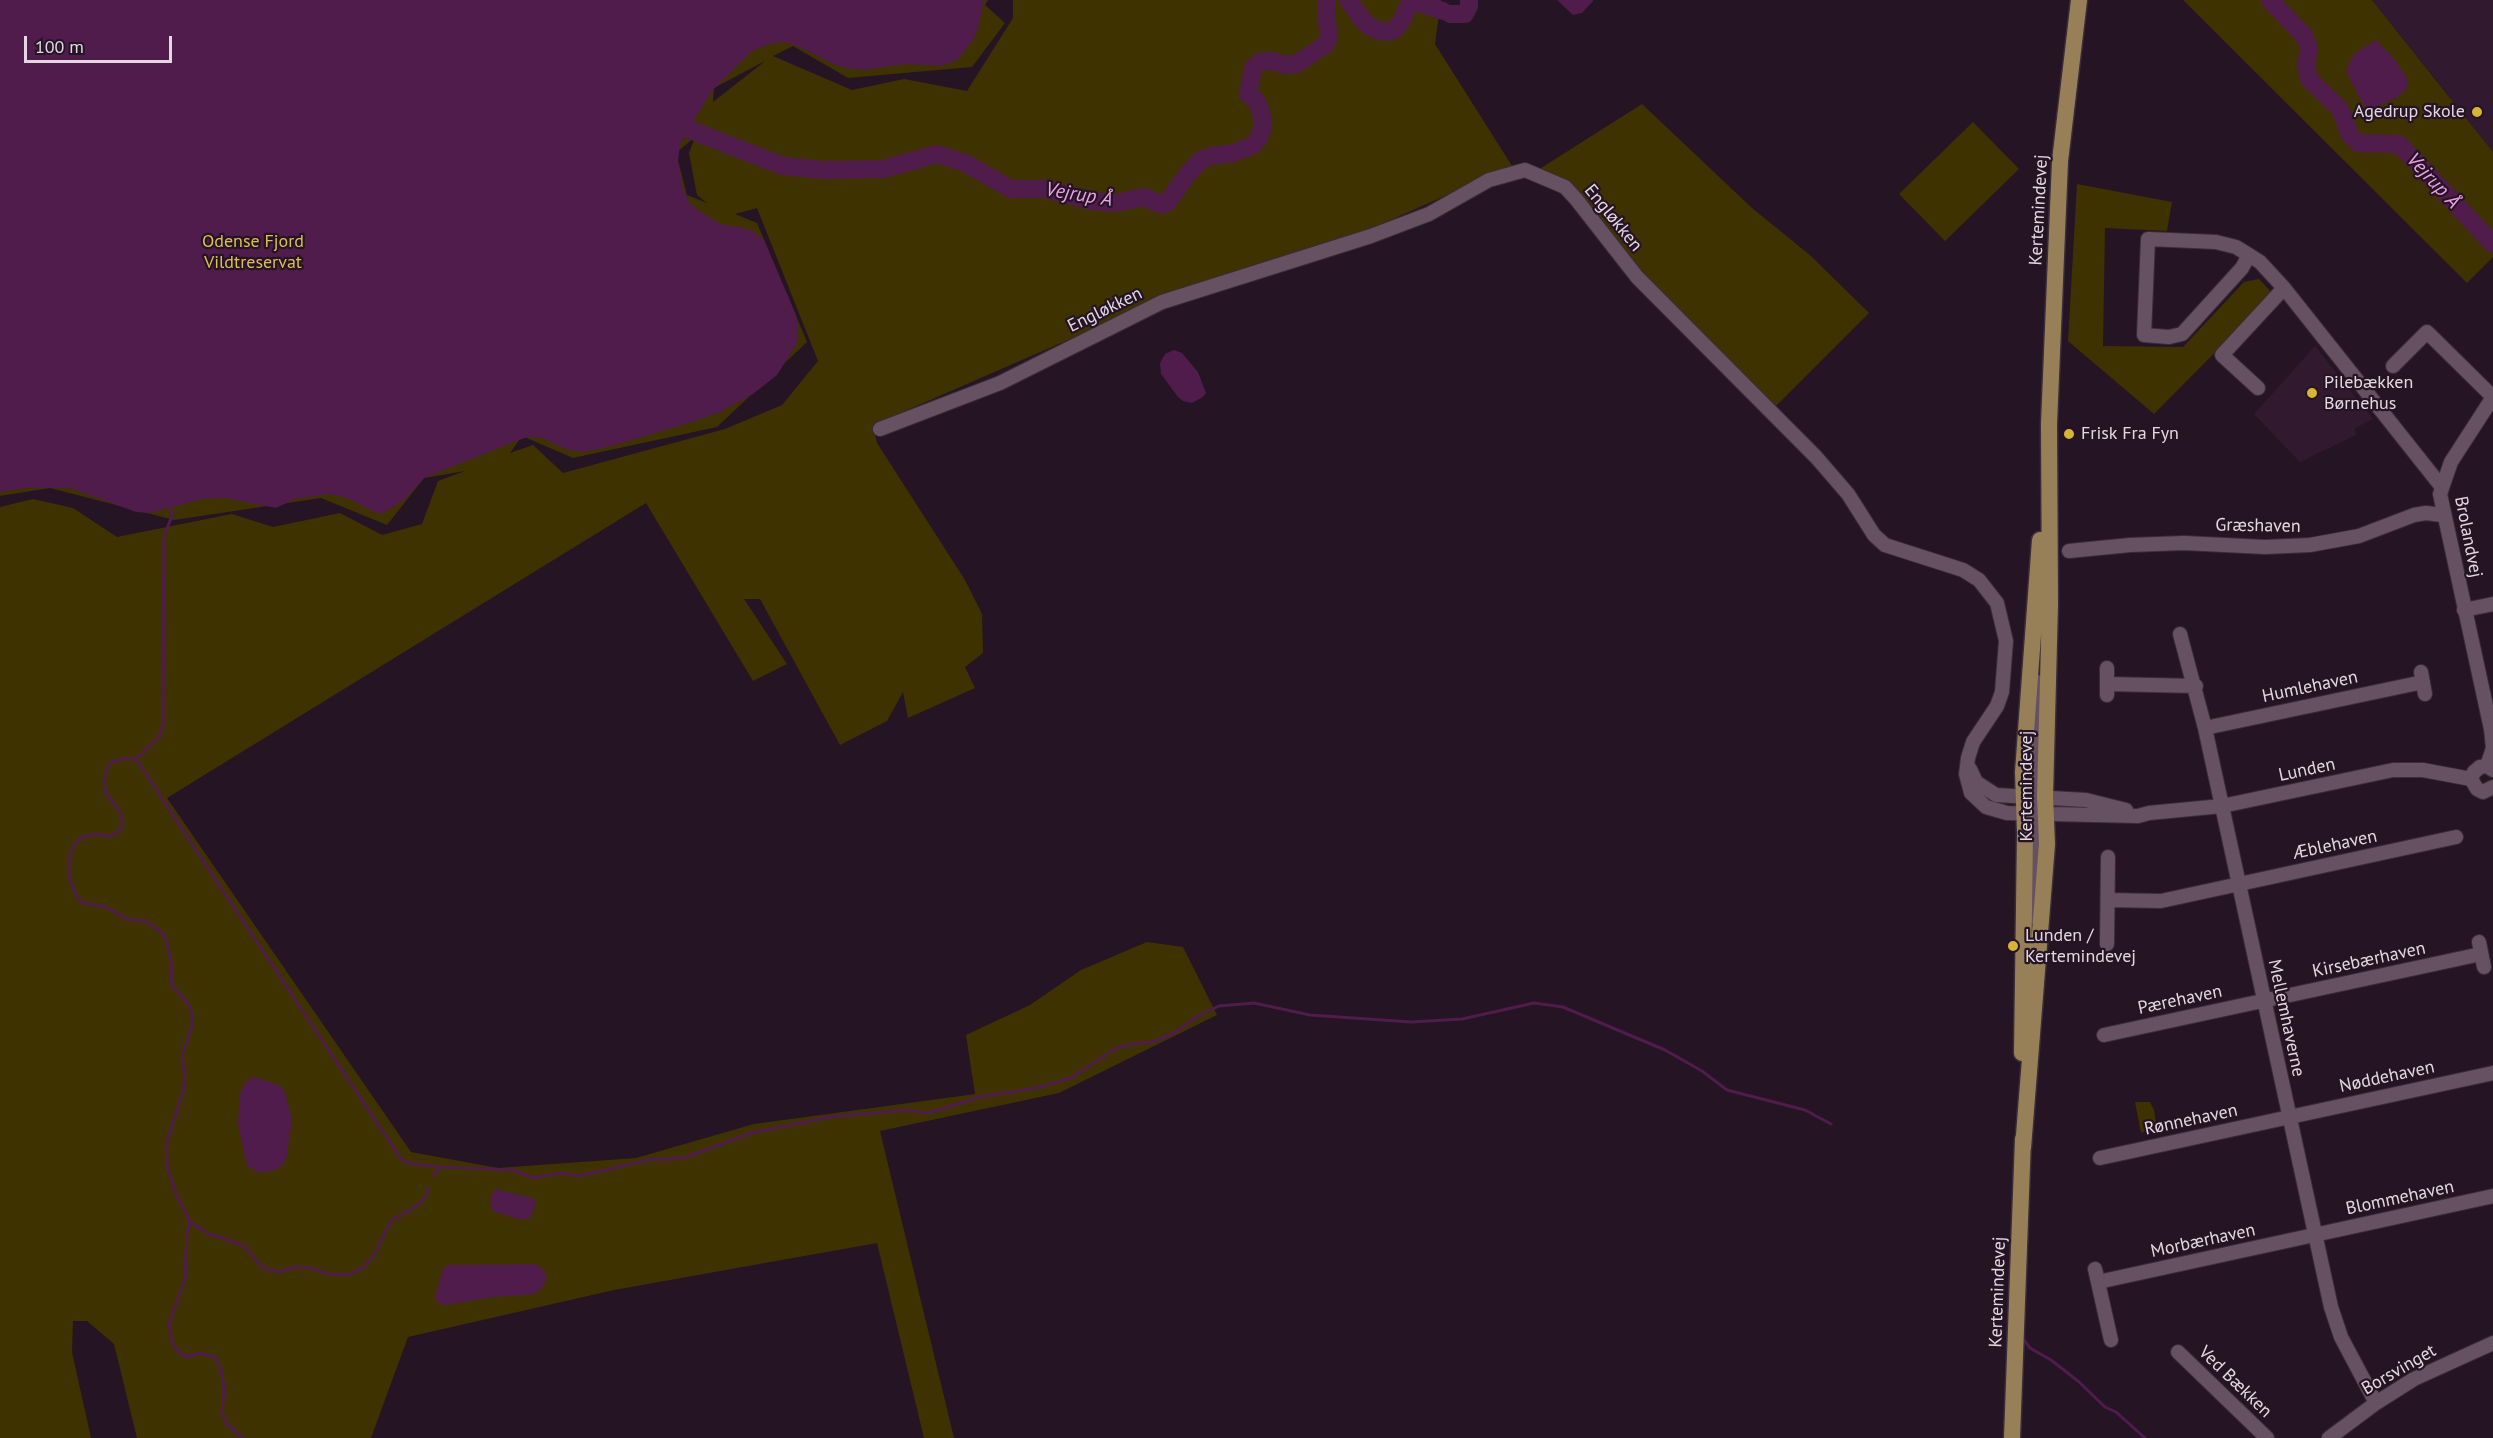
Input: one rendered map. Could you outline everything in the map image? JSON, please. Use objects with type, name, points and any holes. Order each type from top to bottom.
[{"type":"main road","name":"Kertemindevej","points":[[2035,796],[2024,772],[2049,424],[2060,161],[2079,0]]},
{"type":"main road","name":"Kertemindevej","points":[[2012,1438],[2023,1148],[2022,982],[2050,604],[2049,424]]},
{"type":"main road","name":"Kertemindevej","points":[[2023,1148],[2047,844],[2036,814]]},
{"type":"street","name":"Engløkken","points":[[880,429],[1000,383],[1162,302],[1371,236],[1429,214],[1489,180],[1525,170],[1565,187],[1637,278],[1822,465],[1857,506],[1874,535],[1886,545],[1963,570],[1980,580],[1997,603],[2006,641],[2002,692],[1997,706],[1973,742],[1968,758],[1968,785],[1978,800],[1996,811],[2036,814]]},
{"type":"street","points":[[2249,255],[2242,268],[2182,334],[2169,337],[2144,335],[2148,239],[2216,242],[2236,247],[2249,255],[2260,262],[2284,288],[2441,486]]},
{"type":"street","points":[[2258,388],[2222,355],[2284,288]]},
{"type":"street","name":"Brolandvej","points":[[2393,366],[2427,332],[2493,397],[2451,462],[2441,486],[2442,515],[2491,729],[2493,748],[2490,768]]},
{"type":"street","name":"Græshaven","points":[[2069,551],[2151,544],[2265,547],[2310,545],[2359,536],[2414,514],[2442,515]]},
{"type":"street","points":[[2464,610],[2493,604]]},
{"type":"street","name":"Mellemhaverne","points":[[2180,634],[2188,673],[2196,686],[2331,1307],[2341,1337],[2376,1403]]},
{"type":"street","points":[[2107,668],[2107,690],[2196,686]]},
{"type":"street","name":"Humlehaven","points":[[2205,728],[2423,682]]},
{"type":"street","points":[[1968,758],[1970,774],[1985,790],[1996,795],[2035,796]]},
{"type":"street","points":[[2471,779],[2480,767],[2490,768]]},
{"type":"street","name":"Lunden","points":[[2036,814],[2138,816],[2222,806],[2393,770],[2423,770],[2471,779],[2477,789],[2483,792],[2492,791]]},
{"type":"street","name":"Lunden","points":[[2035,796],[2086,800],[2119,810],[2149,813]]},
{"type":"street","name":"Æblehaven","points":[[2108,900],[2161,901],[2239,885],[2439,836],[2456,837]]},
{"type":"street","points":[[2107,944],[2108,857]]},
{"type":"street","name":"Kirsebærhaven","points":[[2264,1001],[2481,954]]},
{"type":"street","name":"Pærehaven","points":[[2104,1035],[2264,1001]]},
{"type":"street","name":"Nøddehaven","points":[[2289,1117],[2493,1073]]},
{"type":"street","name":"Rønnehaven","points":[[2100,1158],[2289,1117]]},
{"type":"street","name":"Blommehaven","points":[[2315,1234],[2493,1196]]},
{"type":"street","name":"Morbærhaven","points":[[2111,1340],[2097,1275],[2315,1234]]},
{"type":"street","name":"Borsvinget","points":[[2335,1436],[2376,1403],[2432,1370],[2493,1343]]},
{"type":"street","name":"Ved Bækken","points":[[2178,1352],[2267,1438]]},
{"type":"shaded area","name":"Odense Fjord Vildtreservat","points":[[0,0],[984,0],[978,29],[972,42],[957,60],[941,66],[906,64],[864,70],[847,68],[833,64],[798,46],[783,42],[769,44],[752,51],[713,90],[688,129],[680,145],[678,161],[682,186],[690,204],[721,224],[744,228],[764,240],[796,315],[797,343],[777,375],[753,394],[720,412],[689,423],[583,452],[566,449],[542,438],[528,437],[424,478],[404,500],[383,513],[376,513],[347,498],[330,494],[295,499],[276,508],[225,498],[202,499],[150,513],[136,512],[70,488],[27,488],[0,492]]},
{"type":"shaded area","points":[[1557,0],[1593,1],[1582,13],[1573,15]]},
{"type":"shaded area","name":"Agedrup Skole","points":[[2372,0],[2493,0],[2493,152],[2430,72]]},
{"type":"shaded area","points":[[2376,40],[2395,60],[2408,80],[2407,88],[2398,97],[2370,110],[2362,103],[2346,70],[2354,54]]},
{"type":"shaded area","name":"Pilebækken Børnehus","points":[[2315,346],[2373,419],[2355,428],[2356,435],[2300,462],[2254,414]]},
{"type":"shaded area","points":[[1174,350],[1182,353],[1198,372],[1206,393],[1192,403],[1178,397],[1161,374],[1160,363],[1165,354]]},
{"type":"shaded area","points":[[255,1077],[279,1085],[285,1092],[292,1120],[286,1160],[278,1169],[259,1173],[247,1166],[238,1124],[240,1093],[247,1080]]},
{"type":"shaded area","points":[[495,1189],[533,1198],[536,1203],[531,1217],[523,1220],[492,1211],[490,1199]]},
{"type":"shaded area","points":[[535,1264],[544,1270],[547,1277],[544,1285],[535,1294],[493,1297],[445,1305],[438,1303],[435,1298],[443,1269],[447,1265]]},
{"type":"green space","points":[[0,0],[988,0],[985,5],[1005,23],[972,67],[848,78],[793,46],[773,56],[852,90],[904,79],[967,91],[1013,18],[1013,0],[1441,0],[1435,44],[1512,166],[1375,227],[1155,297],[1155,302],[873,425],[877,443],[965,580],[982,614],[983,653],[965,667],[975,688],[908,718],[903,692],[887,721],[840,745],[760,599],[744,599],[787,664],[753,681],[646,503],[167,798],[411,1152],[498,1168],[636,1158],[754,1124],[975,1094],[966,1035],[1030,1005],[1081,970],[1147,942],[1183,947],[1217,1015],[1059,1093],[880,1131],[954,1438],[924,1438],[877,1243],[614,1290],[408,1337],[371,1438],[137,1438],[114,1344],[87,1321],[73,1321],[72,1352],[91,1438],[0,1438],[0,507],[33,499],[73,508],[117,537],[232,514],[273,527],[340,513],[382,535],[422,524],[438,481],[465,471],[424,478],[387,525],[321,498],[174,520],[50,488],[0,496]],"holes":[[[764,62],[713,102],[714,88]],[[695,137],[689,153],[697,195],[707,203],[687,195],[676,153]],[[757,208],[818,361],[782,405],[725,429],[563,473],[533,445],[510,453],[522,436],[573,458],[717,427],[807,342],[757,223],[735,214]]]},
{"type":"green space","points":[[2183,0],[2372,0],[2493,152],[2493,257],[2467,283]]},
{"type":"green space","points":[[1642,104],[1752,208],[1811,256],[1869,313],[1772,410],[1649,287],[1605,226],[1538,170]]},
{"type":"green space","points":[[1973,122],[2019,169],[1945,241],[1899,194]]},
{"type":"green space","points":[[2077,184],[2172,202],[2167,231],[2105,228],[2103,346],[2183,347],[2244,282],[2259,279],[2273,294],[2154,414],[2068,341]]},
{"type":"green space","points":[[2135,1102],[2150,1102],[2156,1123],[2153,1128],[2141,1133]]},
{"type":"waterway","name":"Vejrup Å","points":[[688,129],[783,166],[823,170],[883,169],[937,154],[965,163],[1011,189],[1046,189],[1091,201],[1116,203],[1144,197],[1162,205],[1167,203],[1186,176],[1201,160],[1211,156],[1234,153],[1253,145],[1259,138],[1263,125],[1261,111],[1256,100],[1248,94],[1253,68],[1260,62],[1271,61],[1286,65],[1298,63],[1326,44],[1329,37],[1326,15],[1327,0]]},
{"type":"waterway","name":"Vejrup Å","points":[[1348,0],[1366,24],[1379,31],[1394,30],[1401,22],[1409,5],[1416,2],[1443,11]]},
{"type":"waterway","name":"Vejrup Å","points":[[1450,14],[1465,14],[1469,0]]},
{"type":"waterway","name":"Vejrup Å","points":[[2270,0],[2305,37],[2309,48],[2306,65],[2309,79],[2340,109],[2350,135],[2358,143],[2399,144],[2493,244]]},
{"type":"waterway","points":[[172,508],[172,516],[164,536],[163,726],[159,737],[136,759],[401,1159],[408,1163],[438,1167],[513,1170],[533,1178],[561,1173],[579,1176],[649,1160],[684,1158],[751,1133],[830,1117],[906,1110],[928,1113],[980,1097],[1036,1088],[1071,1078],[1115,1049],[1132,1044],[1153,1042],[1174,1033],[1200,1015],[1219,1006],[1254,1003],[1310,1015],[1411,1022],[1462,1019],[1534,1003],[1563,1007],[1665,1050],[1702,1071],[1727,1090],[1805,1110],[1831,1124]]},
{"type":"waterway","points":[[136,759],[121,759],[112,762],[107,768],[104,782],[106,793],[120,812],[123,826],[116,834],[82,837],[74,845],[69,857],[69,876],[81,902],[105,907],[130,920],[145,921],[159,930],[166,939],[171,961],[172,986],[188,1003],[192,1013],[192,1027],[182,1055],[185,1077],[183,1092],[166,1145],[167,1166],[175,1191],[190,1222],[207,1233],[243,1245],[263,1268],[279,1272],[295,1267],[312,1268],[327,1274],[348,1275],[360,1270],[373,1257],[391,1221],[418,1205],[425,1198],[429,1188]]},
{"type":"waterway","points":[[434,1177],[438,1167]]},
{"type":"waterway","points":[[190,1222],[187,1233],[185,1279],[169,1324],[172,1341],[178,1352],[187,1357],[201,1353],[216,1358],[221,1369],[224,1388],[222,1413],[227,1424],[243,1438]]},
{"type":"waterway","points":[[2024,1340],[2030,1348],[2051,1360],[2078,1381],[2105,1407],[2116,1412],[2145,1438]]},
{"type":"place","name":"Agedrup Skole","points":[[2477,112]]},
{"type":"place","name":"Pilebækken Børnehus","points":[[2312,393]]},
{"type":"place","name":"Frisk Fra Fyn","points":[[2069,434]]},
{"type":"place","name":"Lunden / Kertemindevej","points":[[2013,946]]}]
